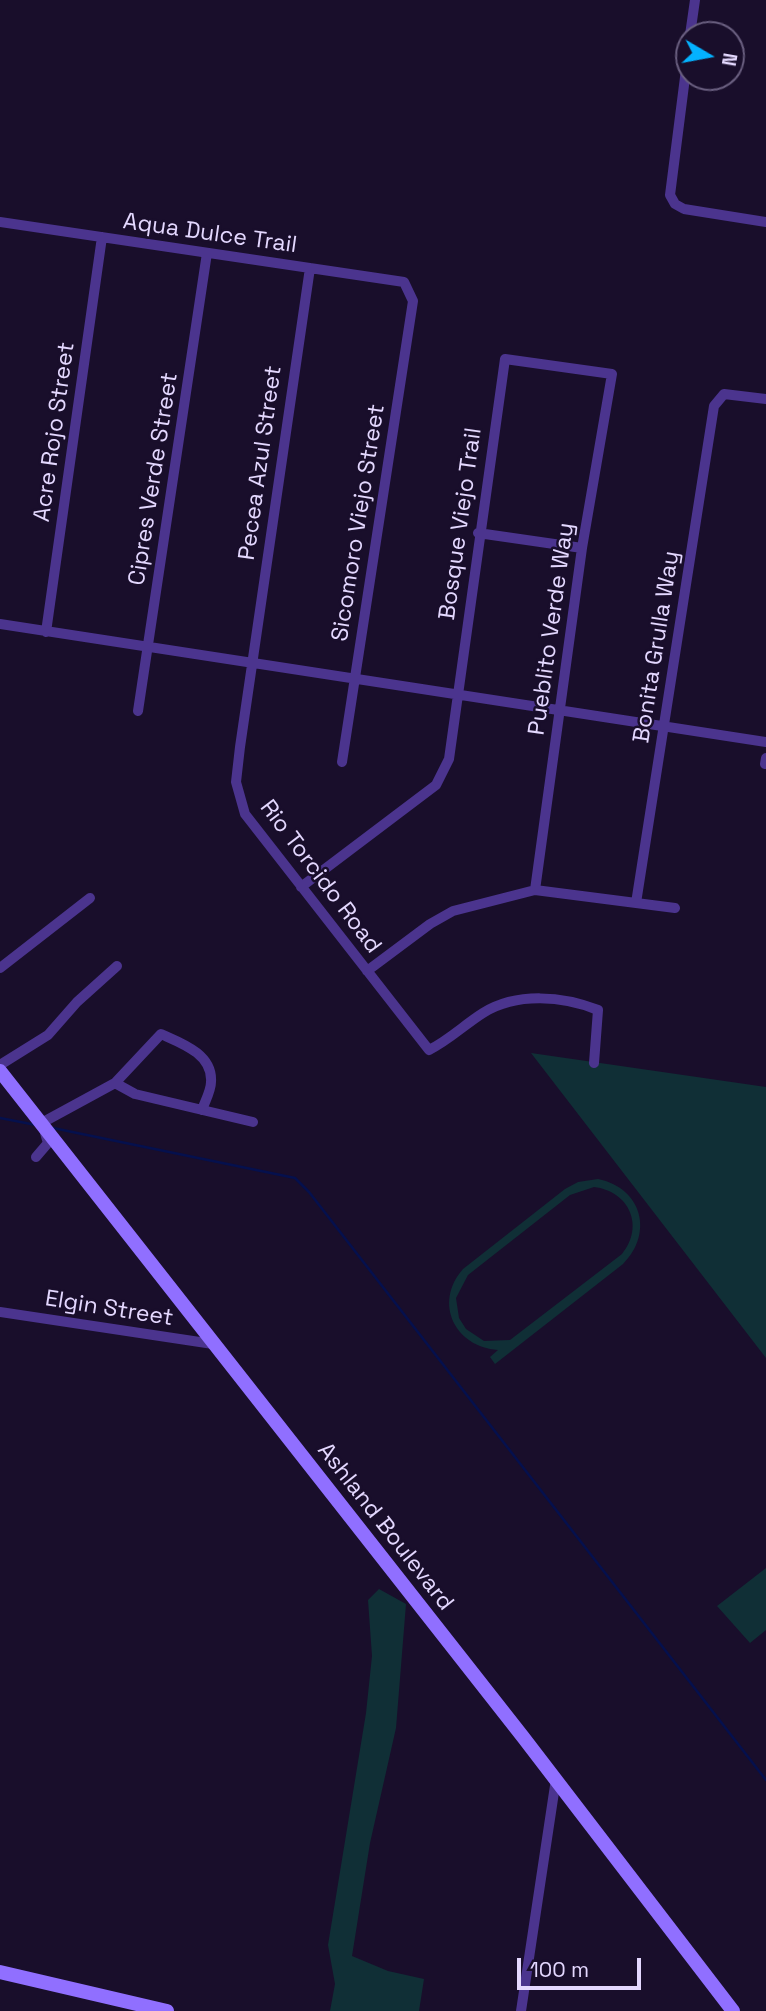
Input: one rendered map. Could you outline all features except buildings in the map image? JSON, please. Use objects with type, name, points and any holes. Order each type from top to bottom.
[{"type":"street","points":[[693,21],[695,0]]},
{"type":"street","points":[[683,91],[670,195],[680,207],[766,222]]},
{"type":"street","name":"Aqua Dulce Trail","points":[[0,225],[102,237],[404,282],[411,291]]},
{"type":"street","name":"Acre Rojo Street","points":[[46,632],[102,237]]},
{"type":"street","name":"Cipres Verde Street","points":[[138,711],[207,253]]},
{"type":"street","name":"Pecea Azul Street","points":[[251,664],[310,268]]},
{"type":"street","name":"Sicomoro Viejo Street","points":[[342,762],[413,301],[411,291]]},
{"type":"street","name":"Pueblito Verde Way","points":[[505,359],[612,374],[582,548],[535,890]]},
{"type":"street","name":"Bosque Viejo Trail","points":[[301,887],[436,785],[449,759],[478,533],[505,359]]},
{"type":"street","name":"Bonita Grulla Way","points":[[636,903],[714,406],[724,394],[766,399]]},
{"type":"street","points":[[478,533],[582,548]]},
{"type":"street","points":[[0,624],[766,742]]},
{"type":"street","name":"Rio Torcido Road","points":[[251,664],[236,782],[245,814],[429,1050],[490,1009],[508,1002],[549,999],[598,1010],[594,1063]]},
{"type":"street","points":[[367,971],[430,924],[453,912],[535,890],[675,908]]},
{"type":"street","points":[[0,968],[90,898]]},
{"type":"street","points":[[0,1065],[48,1035],[77,1002],[117,967]]},
{"type":"street","points":[[36,1157],[48,1143],[43,1126],[115,1083],[161,1034],[202,1057],[212,1081],[202,1110]]},
{"type":"street","name":"Ashland Boulevard","points":[[0,1071],[556,1779],[733,2011]]},
{"type":"street","points":[[115,1083],[135,1094],[253,1122]]},
{"type":"street","name":"Elgin Street","points":[[0,1312],[213,1344]]},
{"type":"street","points":[[521,2011],[556,1779]]},
{"type":"street","points":[[0,1972],[167,2011]]},
{"type":"green space","points":[[531,1053],[766,1087],[766,1358]]},
{"type":"green space","points":[[598,1179],[613,1184],[633,1202],[639,1213],[640,1226],[633,1252],[623,1264],[495,1364],[490,1357],[498,1350],[470,1341],[453,1321],[450,1296],[454,1282],[463,1269],[565,1189],[578,1182]],"holes":[[[594,1187],[616,1195],[630,1212],[632,1232],[622,1254],[510,1340],[484,1341],[466,1329],[459,1318],[456,1298],[468,1275],[570,1195]]]},
{"type":"green space","points":[[766,1568],[766,1630],[750,1643],[717,1606]]},
{"type":"green space","points":[[379,1589],[406,1604],[396,1728],[370,1843],[352,1956],[388,1971],[424,1979],[419,2011],[330,2011],[335,1984],[328,1945],[366,1713],[372,1656],[368,1600]]},
{"type":"waterway","points":[[0,1118],[36,1125]]},
{"type":"waterway","points":[[53,1128],[295,1178],[309,1192],[766,1780]]}]
